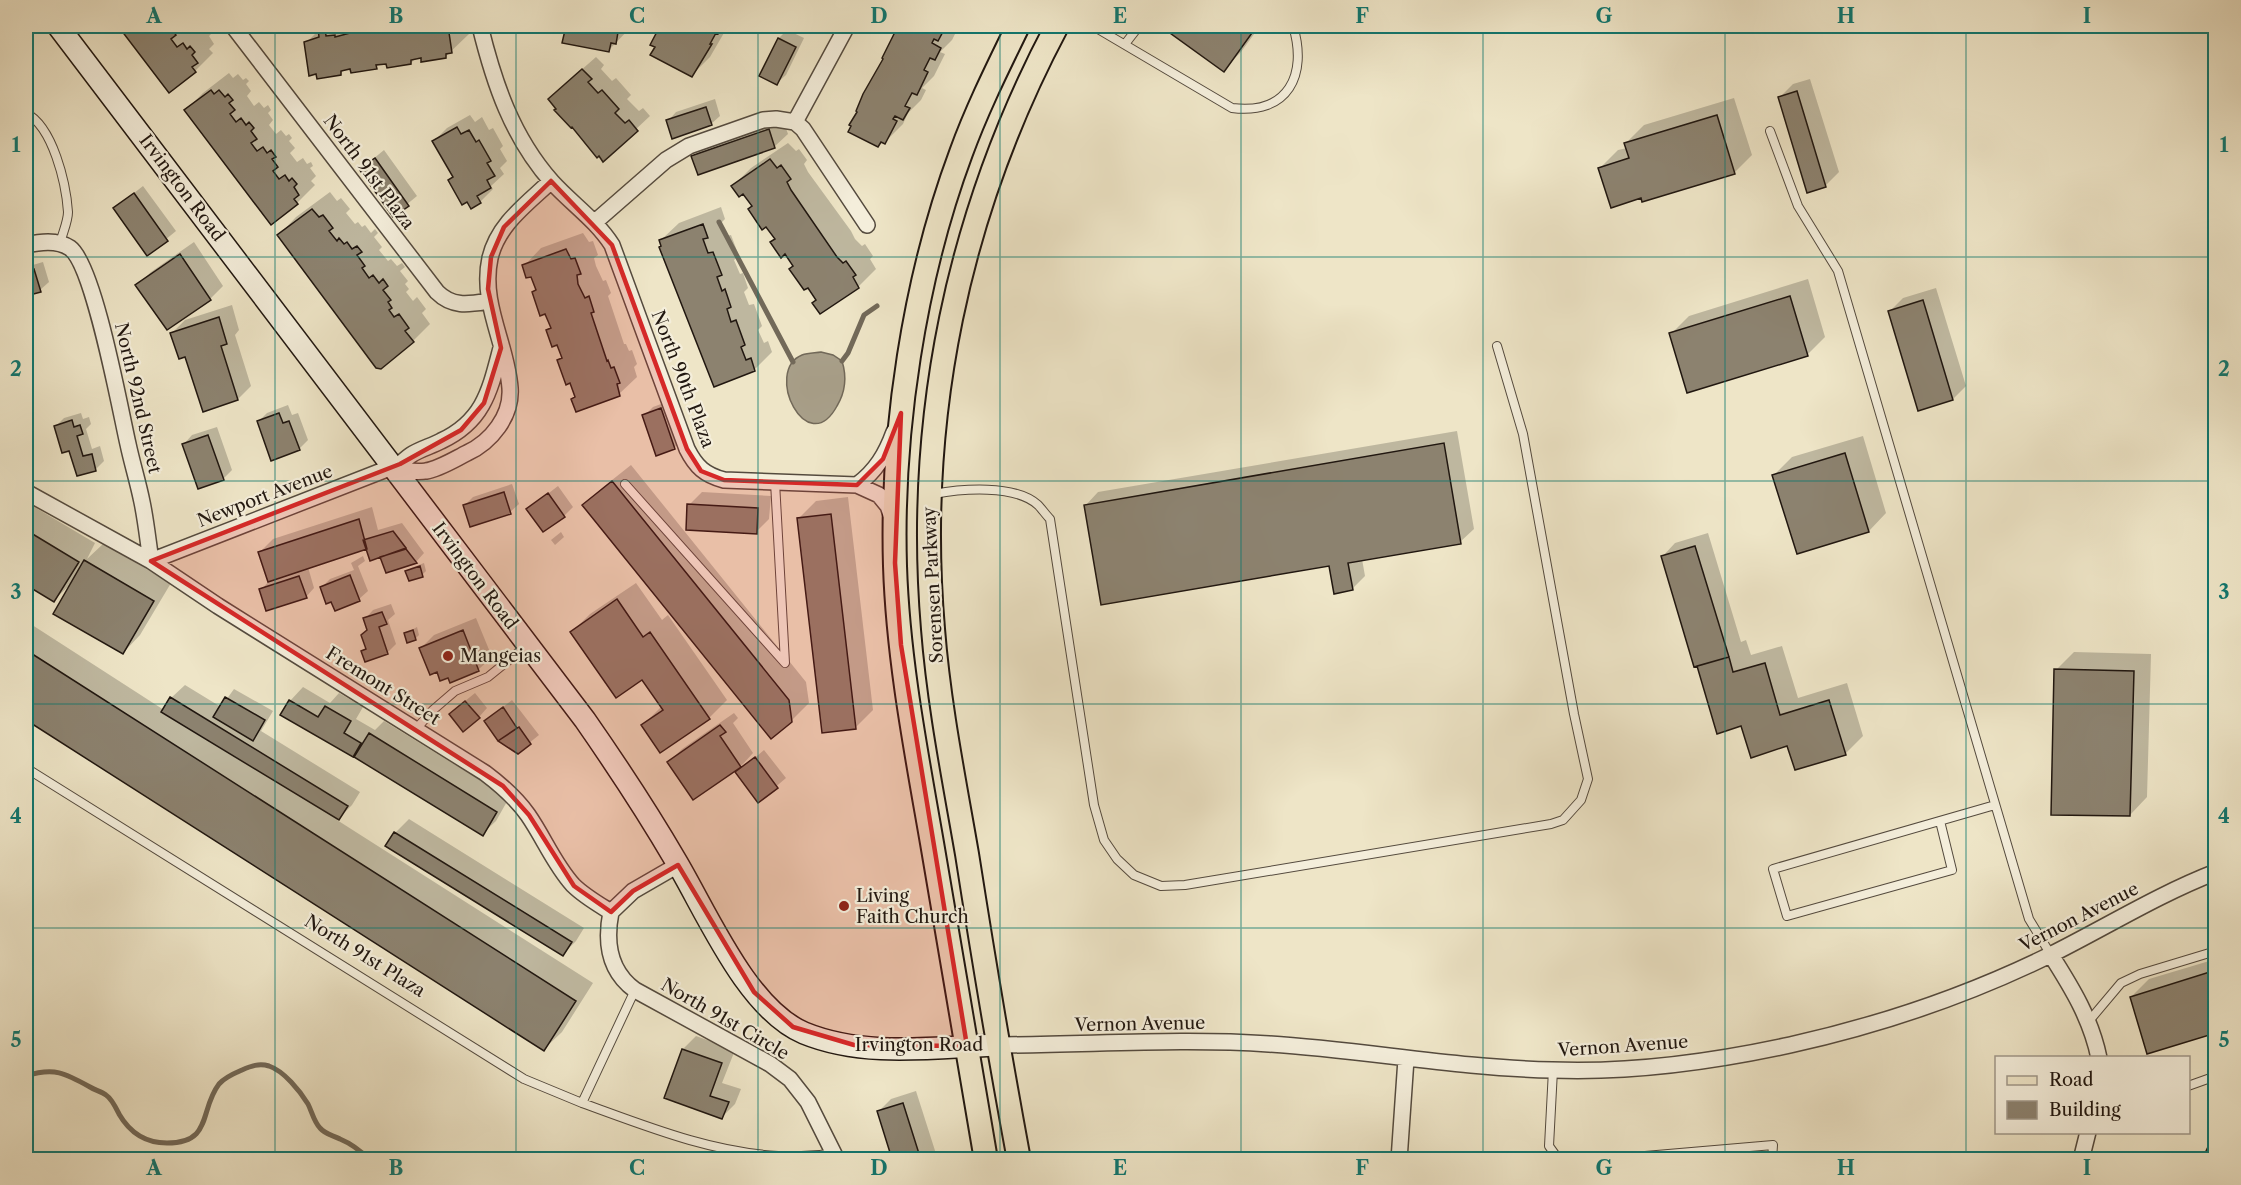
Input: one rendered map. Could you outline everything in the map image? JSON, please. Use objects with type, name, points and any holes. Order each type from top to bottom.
[{"type":"main road","name":"Sorensen Parkway","points":[[986,1160],[906,691],[897,608],[896,532],[901,413],[915,320],[945,201],[960,155],[981,102],[1018,26]]},
{"type":"main road","name":"Sorensen Parkway","points":[[1019,1160],[940,699],[929,569],[929,495],[935,411],[941,369],[969,241],[980,202],[1005,135],[1057,26]]},
{"type":"street","name":"Irvington Road","points":[[58,26],[604,746],[750,986],[773,1013],[787,1024],[814,1036],[854,1046],[895,1048],[998,1045]]},
{"type":"street","points":[[393,469],[425,471],[480,447],[492,435],[506,410],[510,396],[507,372],[490,301],[488,273],[496,241],[504,227],[551,181],[508,117],[480,26]]},
{"type":"street","points":[[795,122],[847,26]]},
{"type":"street","name":"North 91st Plaza","points":[[238,27],[437,292],[444,299],[461,305],[490,301]]},
{"type":"street","points":[[595,222],[666,160],[689,146],[763,120],[776,119],[795,122],[803,129],[867,225]]},
{"type":"street","name":"North 90th Plaza","points":[[551,181],[595,222],[612,245],[687,449],[693,462],[701,471],[724,480],[857,485]]},
{"type":"street","points":[[26,245],[48,242],[65,246]]},
{"type":"street","name":"North 92nd Street","points":[[65,246],[82,264],[92,290],[142,502],[151,561]]},
{"type":"street","points":[[393,469],[412,454],[460,430],[475,417],[491,385],[501,348]]},
{"type":"street","points":[[857,485],[866,479],[883,459],[901,413]]},
{"type":"street","name":"Newport Avenue","points":[[151,561],[393,469]]},
{"type":"street","points":[[857,485],[879,495],[888,506],[896,532]]},
{"type":"street","name":"Fremont Street","points":[[26,492],[151,561],[218,606],[485,773],[503,786],[529,815],[552,856],[574,886],[587,898],[611,912]]},
{"type":"street","points":[[611,912],[633,891],[678,865]]},
{"type":"street","name":"Vernon Avenue","points":[[998,1045],[1266,1044],[1332,1049],[1406,1059],[1553,1070],[1621,1070],[1681,1064],[1791,1045],[1920,1009],[2051,955],[2216,872]]},
{"type":"street","name":"North 91st Circle","points":[[611,912],[608,930],[610,953],[618,974],[635,990],[770,1064],[790,1079],[808,1102],[836,1157]]},
{"type":"street","points":[[2051,955],[2079,1000],[2089,1022],[2098,1056]]},
{"type":"street","points":[[1399,1160],[1406,1059]]},
{"type":"street","points":[[2081,1160],[2088,1134]]},
{"type":"lane","points":[[1093,26],[1232,108],[1248,110],[1270,104],[1289,90],[1298,70],[1299,45],[1293,26]]},
{"type":"lane","points":[[1125,44],[1139,26]]},
{"type":"lane","points":[[26,113],[43,127],[55,153],[68,215],[65,246]]},
{"type":"lane","points":[[1770,131],[1798,206],[1838,271],[2028,919],[2051,955]]},
{"type":"lane","points":[[929,495],[952,490],[993,490],[1025,497],[1038,504],[1050,519],[1094,805],[1104,840],[1117,859],[1134,875],[1161,886],[1185,885],[1551,824],[1563,820],[1581,801],[1588,779],[1523,434],[1497,346]]},
{"type":"lane","points":[[625,484],[785,663],[775,482]]},
{"type":"lane","points":[[416,729],[455,691],[488,677],[528,645]]},
{"type":"lane","name":"North 91st Plaza","points":[[26,768],[524,1079],[582,1103],[683,1139],[738,1152],[780,1156],[836,1157]]},
{"type":"lane","points":[[1940,821],[1952,870],[1787,916],[1773,869],[1995,805]]},
{"type":"lane","points":[[2089,1022],[2121,983],[2140,974],[2216,951]]},
{"type":"lane","points":[[582,1103],[635,990]]},
{"type":"lane","points":[[1553,1070],[1549,1146],[1559,1160]]},
{"type":"lane","points":[[2190,1085],[2216,1076]]},
{"type":"lane","points":[[1645,1156],[1773,1145],[1772,1160]]},
{"type":"highlighted area","points":[[551,181],[612,245],[687,449],[701,471],[724,480],[857,485],[883,459],[901,413],[895,563],[901,645],[967,1046],[854,1045],[793,1027],[754,992],[678,865],[633,891],[611,912],[574,886],[529,815],[503,786],[151,561],[400,464],[461,430],[484,403],[501,348],[488,289],[491,257],[504,227]]},
{"type":"shaded area","points":[[821,352],[833,355],[842,361],[845,384],[837,406],[825,420],[813,423],[802,418],[794,407],[788,393],[787,377],[791,364],[802,355]]},
{"type":"building","points":[[118,26],[173,26],[170,27],[176,35],[171,39],[177,47],[183,43],[187,49],[190,46],[195,52],[192,55],[198,63],[192,67],[196,72],[169,93]]},
{"type":"building","points":[[353,26],[361,26],[361,31],[370,31],[389,26],[448,26],[452,53],[446,54],[446,58],[421,62],[421,58],[411,60],[411,64],[387,68],[386,64],[376,65],[377,69],[351,73],[350,69],[341,71],[341,75],[317,79],[316,74],[309,76],[304,42],[319,37],[318,29],[325,28],[326,36],[335,35],[335,37],[354,32]]},
{"type":"building","points":[[566,26],[619,26],[616,44],[611,43],[609,52],[562,43]]},
{"type":"building","points":[[660,26],[722,26],[692,77],[650,55],[655,47],[650,45]]},
{"type":"building","points":[[903,26],[946,26],[938,41],[934,39],[932,43],[941,48],[935,60],[930,58],[924,70],[928,72],[917,95],[912,93],[905,106],[910,108],[903,120],[895,116],[893,119],[897,121],[885,144],[881,142],[878,147],[848,132],[851,126],[849,125],[896,30]]},
{"type":"building","points":[[1175,26],[1257,26],[1224,72],[1170,33]]},
{"type":"building","points":[[778,38],[796,47],[777,85],[759,76]]},
{"type":"building","points":[[582,69],[592,79],[588,82],[598,93],[602,90],[619,109],[615,113],[625,123],[629,120],[638,131],[603,162],[554,110],[556,109],[548,99]]},
{"type":"building","points":[[211,90],[214,94],[219,90],[225,97],[228,94],[233,100],[229,103],[235,110],[230,114],[236,122],[241,118],[246,125],[249,122],[254,128],[251,131],[257,139],[251,143],[257,151],[263,147],[267,153],[271,150],[276,157],[272,159],[278,167],[273,171],[279,179],[285,175],[289,181],[292,178],[297,184],[294,187],[299,195],[294,199],[298,204],[271,225],[184,110]]},
{"type":"building","points":[[1797,91],[1826,187],[1807,193],[1778,97]]},
{"type":"building","points":[[706,107],[712,125],[672,139],[666,120]]},
{"type":"building","points":[[1717,115],[1735,174],[1642,202],[1641,198],[1611,208],[1598,168],[1629,158],[1624,143]]},
{"type":"building","points":[[457,127],[461,134],[469,130],[476,142],[479,140],[491,161],[487,163],[495,176],[487,180],[491,188],[477,196],[481,203],[471,209],[467,202],[462,205],[448,180],[453,177],[432,141]]},
{"type":"building","points":[[769,129],[775,148],[698,175],[691,156]]},
{"type":"building","points":[[375,158],[409,206],[393,217],[359,169]]},
{"type":"building","points":[[770,159],[777,168],[781,165],[791,179],[787,182],[791,190],[837,257],[843,263],[846,261],[856,275],[853,277],[859,288],[820,314],[812,303],[816,300],[808,288],[804,290],[789,269],[793,266],[785,254],[781,258],[770,242],[775,239],[766,227],[762,230],[748,209],[752,206],[743,194],[739,197],[731,186]]},
{"type":"building","points":[[134,193],[168,241],[147,256],[113,208]]},
{"type":"building","points":[[312,209],[319,217],[323,215],[333,228],[329,231],[337,241],[339,238],[344,244],[347,242],[352,249],[357,246],[362,252],[357,255],[365,266],[362,268],[369,278],[373,275],[379,283],[383,279],[388,286],[383,290],[391,300],[388,302],[392,308],[389,310],[394,317],[399,314],[409,328],[405,331],[414,342],[381,369],[376,368],[277,235]]},
{"type":"building","points":[[703,224],[708,238],[703,239],[708,253],[713,252],[722,275],[717,277],[722,291],[725,289],[731,307],[727,309],[731,322],[736,320],[745,345],[741,347],[746,360],[751,358],[755,371],[714,387],[659,247],[661,246],[659,240]]},
{"type":"building","points":[[566,249],[571,259],[575,258],[581,274],[577,275],[578,284],[585,298],[589,296],[594,312],[591,313],[607,361],[611,368],[614,367],[620,383],[617,384],[620,396],[576,412],[571,399],[575,397],[570,383],[566,385],[557,360],[562,358],[557,345],[552,347],[546,330],[551,328],[545,314],[540,316],[532,292],[536,290],[531,277],[526,278],[522,265]]},
{"type":"building","points":[[180,254],[211,300],[167,330],[135,285]]},
{"type":"building","points":[[34,269],[41,292],[26,296],[26,272]]},
{"type":"building","points":[[1790,296],[1808,356],[1687,393],[1669,333]]},
{"type":"building","points":[[1923,300],[1953,400],[1918,411],[1888,311]]},
{"type":"building","points":[[219,317],[227,344],[221,346],[238,400],[203,412],[185,357],[179,359],[170,333]]},
{"type":"building","points":[[661,408],[675,449],[656,456],[642,415]]},
{"type":"building","points":[[279,413],[283,423],[289,421],[300,450],[271,461],[257,421]]},
{"type":"building","points":[[72,420],[74,427],[80,425],[83,434],[77,436],[83,456],[92,454],[96,471],[77,476],[69,451],[62,453],[54,426]]},
{"type":"building","points":[[208,435],[224,480],[198,489],[182,444]]},
{"type":"building","points":[[1444,443],[1461,544],[1348,563],[1353,590],[1334,594],[1329,566],[1101,605],[1084,505]]},
{"type":"building","points":[[1845,453],[1869,532],[1797,554],[1772,475]]},
{"type":"building","points":[[612,481],[789,700],[792,722],[771,739],[582,505]]},
{"type":"building","points":[[504,492],[511,514],[470,527],[463,505]]},
{"type":"building","points":[[548,493],[565,517],[543,532],[526,509]]},
{"type":"building","points":[[687,504],[758,508],[757,534],[686,530]]},
{"type":"building","points":[[831,514],[856,729],[822,733],[797,518]]},
{"type":"building","points":[[359,519],[367,549],[268,582],[258,552]]},
{"type":"building","points":[[26,530],[79,562],[54,602],[26,585]]},
{"type":"building","points":[[393,531],[406,548],[370,561],[363,540]]},
{"type":"building","points":[[1695,546],[1729,657],[1694,667],[1661,556]]},
{"type":"building","points":[[406,549],[417,563],[386,573],[380,557]]},
{"type":"building","points":[[84,560],[154,601],[123,654],[53,614]]},
{"type":"building","points":[[420,566],[423,577],[409,581],[405,571]]},
{"type":"building","points":[[350,575],[360,601],[335,611],[331,602],[326,604],[320,587]]},
{"type":"building","points":[[299,576],[307,598],[266,611],[259,589]]},
{"type":"building","points":[[617,599],[643,637],[650,632],[710,719],[660,753],[641,725],[663,710],[642,680],[616,698],[570,632]]},
{"type":"building","points":[[382,612],[387,624],[379,627],[388,654],[365,662],[361,651],[366,649],[361,635],[367,630],[363,618]]},
{"type":"building","points":[[413,630],[416,640],[407,643],[404,633]]},
{"type":"building","name":"Mangeias","points":[[463,630],[479,671],[450,683],[448,678],[440,681],[437,672],[430,675],[419,648]]},
{"type":"building","points":[[26,650],[576,1001],[544,1051],[26,720]]},
{"type":"building","points":[[1729,657],[1733,672],[1765,663],[1780,715],[1829,700],[1846,755],[1795,770],[1787,746],[1751,758],[1741,726],[1717,734],[1697,666]]},
{"type":"building","points":[[2054,669],[2134,671],[2130,816],[2051,815]]},
{"type":"building","points":[[170,697],[348,806],[339,820],[161,712]]},
{"type":"building","points":[[225,697],[265,720],[253,741],[213,717]]},
{"type":"building","points":[[289,700],[318,717],[325,706],[351,721],[344,733],[361,743],[353,757],[280,715]]},
{"type":"building","points":[[465,701],[480,718],[463,732],[449,714]]},
{"type":"building","points":[[503,707],[517,728],[498,741],[484,721]]},
{"type":"building","points":[[720,725],[726,732],[720,736],[741,767],[693,800],[667,762]]},
{"type":"building","points":[[519,727],[531,744],[518,754],[498,741]]},
{"type":"building","points":[[369,733],[497,812],[483,836],[354,757]]},
{"type":"building","points":[[755,757],[778,788],[758,803],[735,772]]},
{"type":"building","points":[[394,832],[572,942],[563,956],[385,846]]},
{"type":"building","points":[[2216,970],[2216,1033],[2147,1054],[2130,997]]},
{"type":"building","points":[[682,1049],[722,1063],[710,1096],[729,1102],[722,1119],[664,1098]]},
{"type":"building","points":[[903,1103],[921,1160],[892,1159],[877,1111]]},
{"type":"building","points":[[2216,1129],[2216,1160],[2202,1160]]},
{"type":"waterway","points":[[719,222],[793,362]]},
{"type":"waterway","points":[[842,361],[848,353],[864,315],[877,306]]},
{"type":"waterway","points":[[26,1076],[52,1072],[73,1078],[108,1097],[133,1132],[145,1139],[167,1143],[182,1142],[198,1131],[213,1094],[224,1079],[252,1066],[269,1066],[280,1072],[296,1088],[322,1130],[352,1145],[370,1160]]},
{"type":"place","name":"Mangeias","points":[[448,656]]},
{"type":"place","name":"Living Faith Church","points":[[844,906]]}]
